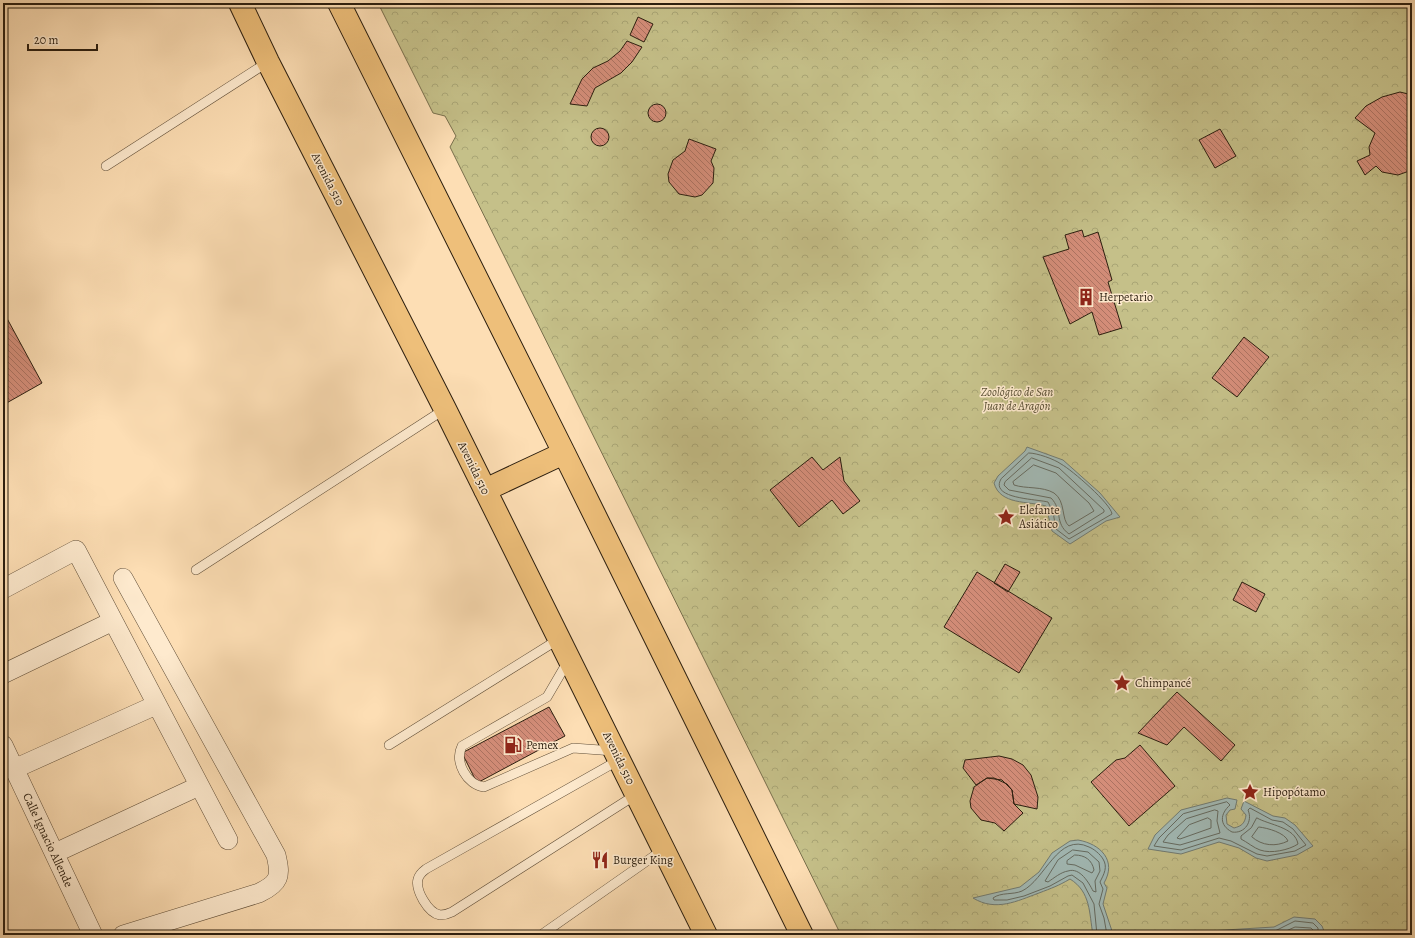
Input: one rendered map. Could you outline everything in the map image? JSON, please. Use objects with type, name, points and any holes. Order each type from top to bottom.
[{"type":"main road","name":"Avenida 510","points":[[240,3],[268,62],[445,409],[706,935]]},
{"type":"main road","points":[[339,3],[564,453],[802,935]]},
{"type":"main road","points":[[485,490],[564,453]]},
{"type":"street","points":[[3,589],[76,550],[228,840]]},
{"type":"street","points":[[123,578],[276,855],[279,868],[278,880],[270,888],[259,893],[123,935]]},
{"type":"street","points":[[3,674],[113,621]]},
{"type":"street","points":[[14,769],[156,705]]},
{"type":"street","name":"Calle Ignacio Allende","points":[[3,746],[93,935]]},
{"type":"street","points":[[55,853],[199,786]]},
{"type":"lane","points":[[106,166],[268,62]]},
{"type":"lane","points":[[196,570],[445,409]]},
{"type":"lane","points":[[389,745],[559,639]]},
{"type":"lane","points":[[569,660],[546,697],[462,746],[458,758],[461,765],[473,784],[484,787],[573,748],[618,756]]},
{"type":"lane","points":[[618,756],[426,869],[418,880],[420,893],[433,912],[439,915],[452,912],[636,794]]},
{"type":"lane","points":[[541,935],[664,849]]},
{"type":"green space","name":"Zoológico de San Juan de Aragón","points":[[378,3],[1412,3],[1412,935],[841,935],[450,147],[456,136],[445,116],[433,113]]},
{"type":"water","points":[[1027,447],[1063,460],[1100,493],[1120,517],[1106,521],[1070,544],[1052,531],[1046,506],[1008,499],[1002,495],[997,490],[994,483],[998,476],[1025,451]]},
{"type":"water","points":[[1227,798],[1237,800],[1235,809],[1230,810],[1226,815],[1227,824],[1234,828],[1241,825],[1245,820],[1246,815],[1241,809],[1244,801],[1273,816],[1285,818],[1295,825],[1313,846],[1297,855],[1267,861],[1256,858],[1239,848],[1219,842],[1181,854],[1148,849],[1155,835],[1181,810]]},
{"type":"water","points":[[1078,840],[1094,845],[1100,850],[1108,861],[1108,875],[1104,883],[1107,888],[1103,904],[1112,931],[1111,935],[1093,935],[1088,904],[1082,890],[1070,879],[1048,890],[1006,904],[990,904],[973,898],[1020,887],[1039,872],[1052,853],[1070,841]]},
{"type":"water","points":[[1294,917],[1315,919],[1322,926],[1324,931],[1321,935],[1209,935],[1209,931],[1274,927]]},
{"type":"building","points":[[638,17],[653,24],[644,42],[630,35]]},
{"type":"building","points":[[627,41],[642,47],[632,62],[621,73],[595,88],[587,106],[570,104],[582,79],[593,68],[608,61],[620,51]]},
{"type":"building","points":[[1400,92],[1412,95],[1412,170],[1398,175],[1382,172],[1376,166],[1365,175],[1357,161],[1370,155],[1369,147],[1375,133],[1355,118],[1366,106],[1382,97]]},
{"type":"building","points":[[657,104],[663,107],[666,113],[663,119],[657,122],[651,119],[648,113],[651,107]]},
{"type":"building","points":[[596,128],[604,128],[609,133],[607,144],[604,146],[596,146],[591,141],[591,133]]},
{"type":"building","points":[[1220,129],[1236,156],[1215,168],[1199,140]]},
{"type":"building","points":[[689,139],[716,149],[711,161],[714,168],[713,183],[702,195],[695,197],[679,194],[669,182],[668,174],[673,160],[685,151]]},
{"type":"building","name":"Herpetario","points":[[1082,230],[1084,237],[1098,232],[1112,280],[1108,282],[1122,328],[1099,335],[1092,312],[1070,324],[1043,257],[1069,249],[1065,235]]},
{"type":"building","points":[[3,311],[42,383],[3,405]]},
{"type":"building","points":[[1244,337],[1269,357],[1237,397],[1212,378]]},
{"type":"building","points":[[812,457],[823,470],[840,457],[844,481],[860,501],[843,514],[832,500],[799,527],[770,490]]},
{"type":"building","points":[[1005,564],[1020,572],[1008,592],[994,583]]},
{"type":"building","points":[[977,572],[1052,618],[1019,673],[944,627]]},
{"type":"building","points":[[1242,582],[1265,594],[1256,612],[1233,600]]},
{"type":"building","points":[[1177,692],[1235,745],[1221,761],[1184,727],[1167,745],[1138,733]]},
{"type":"building","name":"Pemex","points":[[549,707],[565,736],[477,783],[462,753]]},
{"type":"building","points":[[1140,745],[1175,786],[1129,826],[1091,782],[1116,760],[1125,758]]},
{"type":"building","points":[[999,756],[1012,759],[1023,765],[1031,775],[1038,797],[1037,809],[1014,804],[1012,790],[1002,780],[987,778],[976,785],[963,768],[965,760]]},
{"type":"building","points":[[987,778],[994,778],[1007,784],[1012,790],[1014,804],[1023,813],[1004,831],[995,823],[981,820],[971,808],[970,801],[974,787]]},
{"type":"place","name":"Herpetario","points":[[1086,297]]},
{"type":"place","name":"Elefante Asiático","points":[[1006,517]]},
{"type":"place","name":"Chimpancé","points":[[1122,683]]},
{"type":"place","name":"Pemex","points":[[513,745]]},
{"type":"place","name":"Hipopótamo","points":[[1250,792]]},
{"type":"place","name":"Burger King","points":[[600,860]]}]
